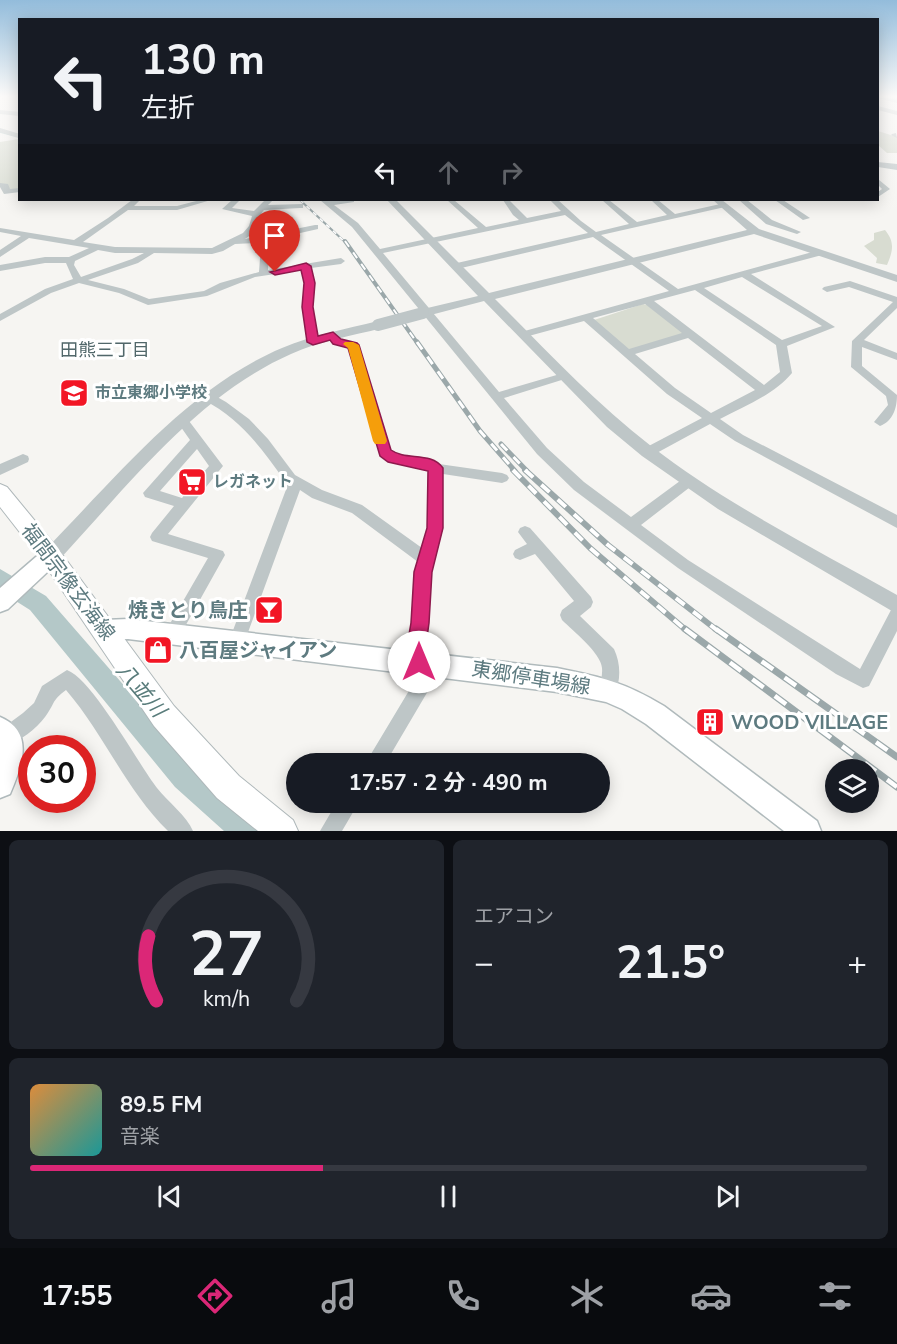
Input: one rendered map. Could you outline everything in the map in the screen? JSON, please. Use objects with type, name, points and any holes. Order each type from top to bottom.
[{"type":"main road","name":"福間宗像玄海線","points":[[0,492],[51,556],[164,716],[228,787],[282,831]]},
{"type":"main road","points":[[0,602],[51,556]]},
{"type":"main road","name":"東郷停車場線","points":[[104,630],[128,629],[419,662],[557,680],[608,690],[631,700],[655,715],[807,831]]},
{"type":"main road","points":[[0,784],[11,758],[11,746],[3,734]]},
{"type":"street","points":[[879,165],[897,167]]},
{"type":"street","points":[[879,181],[886,189],[879,194]]},
{"type":"street","points":[[0,185],[5,186],[7,192],[18,190]]},
{"type":"street","points":[[77,242],[111,220],[134,201]]},
{"type":"street","points":[[124,208],[177,207],[203,201]]},
{"type":"street","points":[[235,201],[226,209],[259,211],[300,206]]},
{"type":"street","points":[[0,230],[98,247],[151,252],[212,251],[236,242],[251,230],[259,211],[268,201]]},
{"type":"street","points":[[326,201],[356,225],[425,313],[542,451],[579,486],[630,526],[863,680],[897,615]]},
{"type":"street","points":[[392,201],[564,376],[612,423],[648,452],[724,504],[897,605]]},
{"type":"street","points":[[451,201],[485,230]]},
{"type":"street","points":[[507,201],[526,221]]},
{"type":"street","points":[[555,201],[594,234],[677,293]]},
{"type":"street","points":[[606,201],[635,225]]},
{"type":"street","points":[[655,201],[673,216]]},
{"type":"street","points":[[744,201],[769,222],[797,232]]},
{"type":"street","points":[[780,201],[806,218]]},
{"type":"street","points":[[457,266],[673,216],[720,202],[755,231],[897,279]]},
{"type":"street","points":[[378,252],[566,212]]},
{"type":"street","points":[[259,242],[278,235],[315,227]]},
{"type":"street","points":[[51,556],[182,420],[208,397],[261,363],[333,336],[755,231]]},
{"type":"street","points":[[0,254],[29,234]]},
{"type":"street","points":[[236,242],[265,244],[263,273]]},
{"type":"street","points":[[0,268],[45,260],[71,260],[98,247]]},
{"type":"street","points":[[0,318],[30,299],[135,261],[151,252]]},
{"type":"street","points":[[525,334],[819,253]]},
{"type":"street","points":[[71,260],[70,265],[78,280],[121,291],[148,302],[207,293],[223,285],[263,273],[341,261]]},
{"type":"street","points":[[306,266],[309,283],[307,307],[313,342]]},
{"type":"street","points":[[744,274],[830,327],[781,344]]},
{"type":"street","points":[[828,289],[850,284],[897,301],[857,341],[856,367],[891,394],[894,405],[880,422]]},
{"type":"street","points":[[648,452],[775,384],[786,373],[781,344],[697,287]]},
{"type":"street","points":[[647,301],[763,390]]},
{"type":"street","points":[[587,318],[671,391],[739,438],[897,522]]},
{"type":"street","points":[[627,353],[690,334]]},
{"type":"street","points":[[333,336],[337,342],[353,345],[385,452],[393,458],[428,464],[436,468],[502,478]]},
{"type":"street","points":[[857,341],[897,357]]},
{"type":"street","points":[[497,396],[564,376]]},
{"type":"street","points":[[208,397],[227,405],[251,424],[294,487],[237,641]]},
{"type":"street","points":[[172,634],[218,555],[157,537],[216,466],[182,420]]},
{"type":"street","points":[[184,504],[150,493],[197,441]]},
{"type":"street","points":[[0,470],[23,459]]},
{"type":"street","points":[[381,753],[419,691],[419,662],[416,652],[426,559],[435,528],[436,468]]},
{"type":"street","points":[[290,478],[317,494],[357,509],[426,559]]},
{"type":"street","points":[[630,526],[689,482]]},
{"type":"street","points":[[525,532],[585,602],[568,615],[608,655],[611,669],[608,690]]},
{"type":"street","points":[[520,554],[537,546]]},
{"type":"street","points":[[3,734],[30,720],[40,709],[48,692],[67,678],[94,710],[147,791],[167,817],[183,831]]},
{"type":"street","points":[[330,831],[342,813]]},
{"type":"shaded area","points":[[879,136],[897,137],[897,153],[887,153],[879,146]]},
{"type":"shaded area","points":[[18,139],[18,189],[9,191],[0,184],[0,142]]},
{"type":"shaded area","points":[[885,230],[892,247],[887,265],[876,263],[877,258],[864,246],[874,240],[874,233]]},
{"type":"shaded area","points":[[643,304],[682,331],[682,335],[631,350],[594,320]]},
{"type":"waterway","points":[[14,136],[18,137]]},
{"type":"waterway","name":"八並川","points":[[0,579],[38,603],[185,777],[247,831]]},
{"type":"railway","points":[[301,201],[346,243]]},
{"type":"railway","points":[[345,241],[418,344]]},
{"type":"railway","points":[[417,342],[480,431],[515,471]]},
{"type":"railway","points":[[501,444],[527,471]]},
{"type":"railway","points":[[513,470],[590,548],[687,631]]},
{"type":"railway","points":[[525,470],[608,545],[718,631]]},
{"type":"railway","points":[[685,629],[897,787]]},
{"type":"railway","points":[[716,629],[897,757]]},
{"type":"slow traffic","points":[[349,344],[353,345],[380,441]]},
{"type":"place","name":"市立東郷小学校","points":[[74,393]]},
{"type":"place","name":"レガネット","points":[[192,482]]},
{"type":"place","name":"焼きとり鳥庄","points":[[269,610]]},
{"type":"place","name":"八百屋ジャイアン","points":[[158,650]]},
{"type":"place","name":"WOOD VILLAGE","points":[[710,722]]},
{"type":"district","name":"田熊三丁目","points":[[105,350]]},
{"type":"route","points":[[275,272],[306,266],[309,283],[307,307],[311,324],[310,335],[313,342],[333,336],[337,342],[353,345],[385,452],[393,458],[428,464],[436,468],[435,528],[423,572],[416,652],[419,662]]}]
